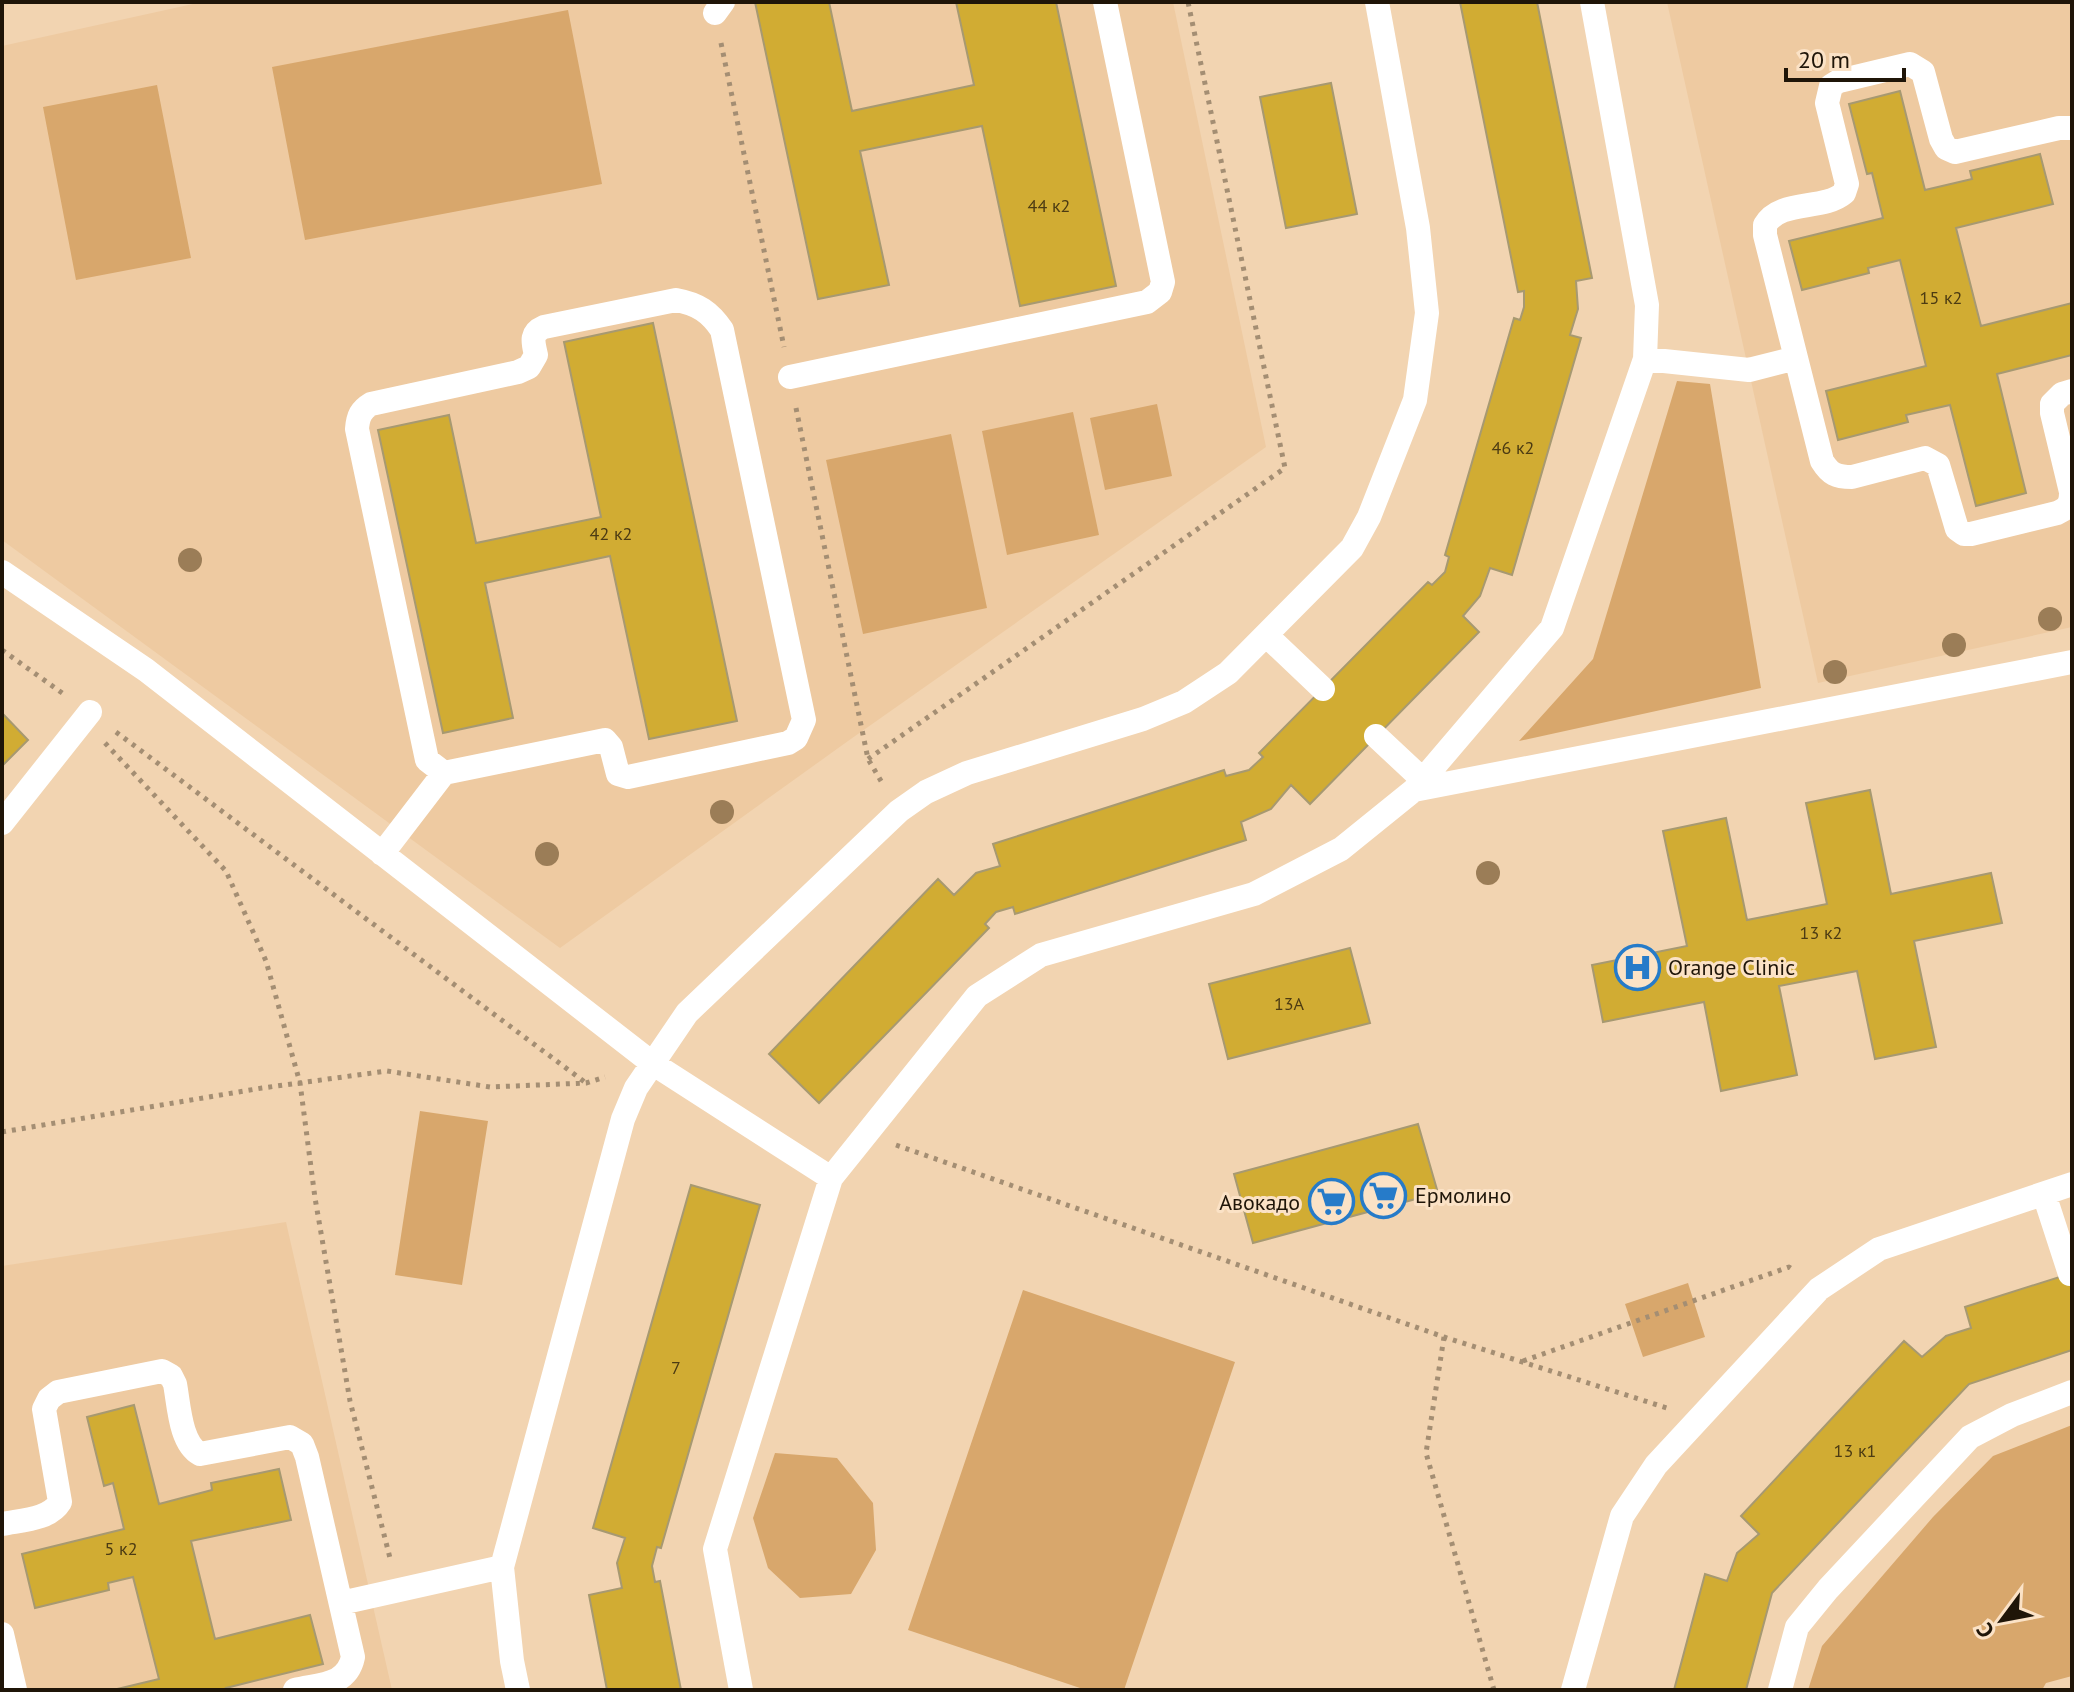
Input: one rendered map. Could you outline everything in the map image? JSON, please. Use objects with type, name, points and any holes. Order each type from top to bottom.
[{"type":"lane","points":[[790,377],[1147,302],[1160,292],[1163,282],[1105,2]]},
{"type":"lane","points":[[518,1690],[502,1567],[623,1119],[636,1088],[687,1013],[899,811],[926,792],[967,773],[1143,719],[1184,702],[1228,673],[1352,548],[1369,517],[1415,400],[1427,313],[1418,228],[1377,2]]},
{"type":"lane","points":[[741,1690],[715,1549],[831,1178],[977,996],[1041,955],[1254,894],[1341,849],[1418,785],[1552,628],[1645,359],[1647,305],[1592,2]]},
{"type":"lane","points":[[2072,128],[2059,128],[1955,152],[1946,148],[1941,139],[1923,72],[1916,66],[1910,64],[1839,81],[1831,86],[1827,103],[1847,184],[1844,193],[1834,199],[1776,213],[1765,225],[1822,461],[1829,472],[1840,477],[1852,477],[1925,458],[1933,460],[1938,465],[1957,529],[1964,534],[2066,509],[2071,502],[2071,492],[2052,404],[2062,394],[2072,391]]},
{"type":"lane","points":[[382,854],[444,773],[605,740],[611,747],[618,774],[628,777],[788,743],[802,730],[804,720],[722,330],[711,314],[693,303],[676,300],[544,327],[534,333],[532,339],[536,355],[529,367],[371,404],[357,418],[427,760],[444,773]]},
{"type":"lane","points":[[1645,359],[1749,370],[1796,358]]},
{"type":"lane","points":[[2,572],[146,670],[652,1063],[831,1178]]},
{"type":"lane","points":[[1266,635],[1323,689]]},
{"type":"lane","points":[[1418,785],[2072,662]]},
{"type":"lane","points":[[2,823],[90,712]]},
{"type":"lane","points":[[1376,736],[1418,785]]},
{"type":"lane","points":[[1573,1690],[1622,1516],[1656,1465],[1819,1289],[1879,1249],[2072,1184]]},
{"type":"lane","points":[[2044,1194],[2070,1274]]},
{"type":"lane","points":[[2,1524],[45,1515],[60,1502],[44,1421],[44,1409],[49,1399],[58,1392],[162,1371],[171,1376],[175,1384],[187,1438],[191,1449],[200,1454],[290,1437],[302,1444],[353,1657],[344,1677],[295,1690]]},
{"type":"lane","points":[[1780,1690],[1797,1627],[1828,1589],[1970,1437],[2012,1415],[2072,1392]]},
{"type":"lane","points":[[341,1603],[502,1567]]},
{"type":"lane","points":[[2,1634],[15,1690]]},
{"type":"path","points":[[868,759],[1285,468],[1188,2]]},
{"type":"path","points":[[2,650],[90,712]]},
{"type":"path","points":[[2,1132],[300,1083],[387,1071],[490,1087],[586,1083],[113,729],[105,744],[226,871],[266,961],[300,1083],[315,1198],[350,1401],[398,1590]]},
{"type":"path","points":[[865,1135],[1444,1337],[1698,1418]]},
{"type":"path","points":[[1522,1361],[1789,1267],[1819,1289]]},
{"type":"path","points":[[1444,1337],[1426,1453],[1494,1690]]},
{"type":"shaded area","points":[[202,2],[1173,2],[1266,447],[560,948],[2,540],[2,46]]},
{"type":"shaded area","points":[[1667,2],[2072,2],[2072,627],[1818,683]]},
{"type":"shaded area","points":[[568,10],[602,184],[305,240],[272,67]]},
{"type":"shaded area","points":[[157,85],[191,258],[76,280],[43,107]]},
{"type":"shaded area","points":[[1677,381],[1710,384],[1761,688],[1519,741],[1593,659]]},
{"type":"shaded area","points":[[1157,404],[1172,476],[1105,490],[1090,418]]},
{"type":"shaded area","points":[[1073,412],[1099,535],[1007,555],[982,431]]},
{"type":"shaded area","points":[[951,434],[987,608],[863,634],[826,460]]},
{"type":"shaded area","points":[[420,1111],[488,1121],[462,1285],[395,1275]]},
{"type":"shaded area","points":[[286,1222],[392,1690],[2,1690],[2,1266]]},
{"type":"shaded area","points":[[1688,1283],[1705,1337],[1643,1357],[1625,1304]]},
{"type":"shaded area","points":[[1023,1290],[1235,1362],[1124,1690],[1086,1690],[908,1630]]},
{"type":"shaded area","points":[[2072,1425],[2072,1676],[2046,1683],[2042,1690],[1808,1690],[1822,1646],[1933,1517],[1993,1456]]},
{"type":"shaded area","points":[[775,1453],[837,1458],[873,1503],[876,1550],[851,1594],[800,1598],[768,1568],[753,1518]]},
{"type":"building","points":[[755,2],[829,2],[852,111],[974,85],[956,2],[1056,2],[1116,286],[1020,306],[982,126],[860,151],[889,285],[818,299]]},
{"type":"building","points":[[1460,2],[1537,2],[1592,278],[1576,281],[1578,309],[1570,335],[1581,338],[1512,575],[1490,568],[1480,596],[1463,616],[1479,632],[1310,804],[1291,785],[1271,809],[1241,822],[1246,840],[1015,914],[1013,907],[996,912],[985,924],[989,928],[819,1103],[769,1054],[938,879],[954,895],[976,873],[1000,866],[993,844],[1224,770],[1226,776],[1249,770],[1263,757],[1259,753],[1428,582],[1432,585],[1445,572],[1449,557],[1445,555],[1514,318],[1520,320],[1524,307],[1524,291],[1518,292]]},
{"type":"building","points":[[1331,83],[1357,214],[1286,228],[1260,97]]},
{"type":"building","points":[[1900,91],[1925,190],[1972,179],[1970,171],[2040,154],[2053,204],[1956,228],[1981,326],[2072,303],[2072,355],[1997,374],[2026,493],[1976,506],[1950,405],[1906,415],[1908,422],[1838,440],[1826,391],[1926,366],[1900,260],[1868,268],[1869,273],[1802,290],[1789,241],[1883,218],[1872,173],[1867,174],[1849,104]]},
{"type":"building","points":[[653,323],[737,721],[649,739],[610,556],[485,583],[513,718],[443,733],[378,430],[449,415],[476,543],[601,517],[564,342]]},
{"type":"building","points":[[2,713],[28,740],[2,766]]},
{"type":"building","points":[[1870,790],[1891,894],[1991,873],[2002,923],[1914,941],[1936,1047],[1875,1059],[1857,971],[1779,986],[1797,1075],[1721,1091],[1704,1002],[1603,1022],[1592,965],[1687,946],[1663,831],[1726,818],[1747,920],[1827,904],[1806,803]]},
{"type":"building","points":[[1350,948],[1370,1023],[1228,1059],[1209,984]]},
{"type":"building","points":[[1418,1124],[1438,1193],[1253,1243],[1234,1174]]},
{"type":"building","points":[[691,1185],[760,1205],[661,1548],[657,1547],[652,1566],[655,1582],[660,1581],[681,1690],[607,1690],[589,1595],[622,1588],[617,1563],[625,1538],[593,1528]]},
{"type":"building","points":[[2072,1273],[2072,1350],[1969,1384],[1772,1593],[1746,1690],[1674,1690],[1705,1574],[1727,1581],[1737,1553],[1759,1534],[1741,1516],[1904,1341],[1922,1357],[1946,1336],[1971,1328],[1965,1307]]},
{"type":"building","points":[[134,1405],[159,1504],[212,1490],[211,1483],[279,1469],[291,1520],[191,1541],[215,1639],[310,1615],[323,1664],[227,1690],[113,1690],[159,1679],[133,1577],[108,1583],[109,1590],[35,1608],[22,1554],[124,1529],[113,1483],[104,1486],[87,1417]]},
{"type":"place","name":"Orange Clinic","points":[[1637,967]]},
{"type":"place","name":"Ермолино","points":[[1384,1195]]},
{"type":"place","name":"Авокадо","points":[[1331,1202]]}]
